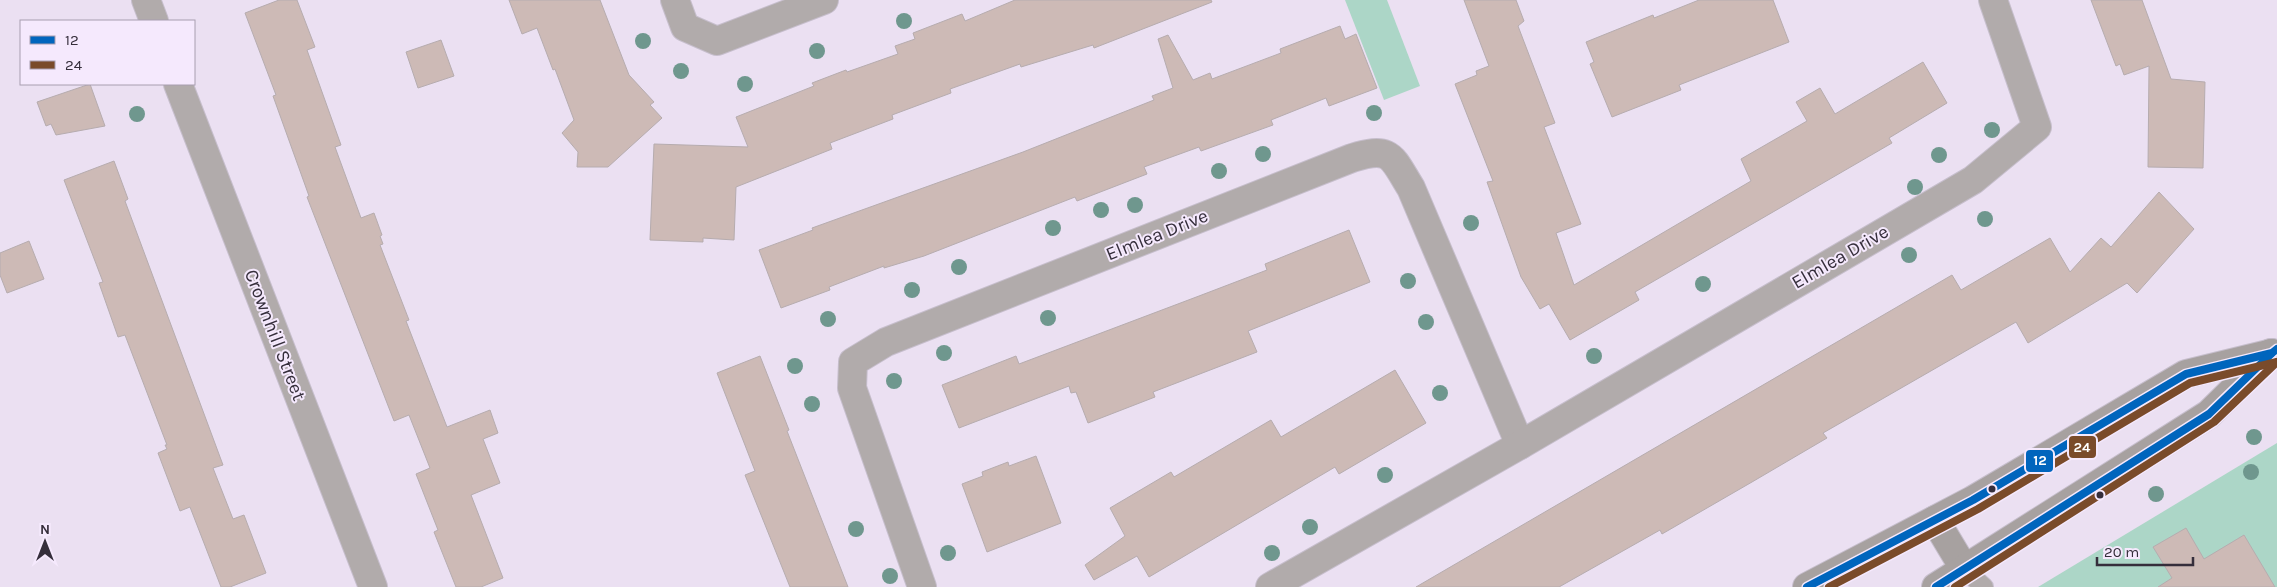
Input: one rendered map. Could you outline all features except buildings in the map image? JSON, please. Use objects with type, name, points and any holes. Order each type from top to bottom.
[{"type":"main road","points":[[1807,587],[1935,520],[2186,374],[2275,355]]},
{"type":"main road","points":[[1936,587],[1970,581],[2209,414],[2275,355]]},
{"type":"main road","points":[[1935,520],[1970,581]]},
{"type":"street","points":[[146,0],[154,20]]},
{"type":"street","points":[[675,0],[686,27],[716,41],[824,0]]},
{"type":"street","name":"Elmlea Drive","points":[[1271,587],[1520,445],[1973,180],[2038,127],[1993,0]]},
{"type":"street","name":"Crownhill Street","points":[[178,85],[373,587]]},
{"type":"street","name":"Elmlea Drive","points":[[922,587],[852,388],[853,362],[886,342],[1374,151],[1391,156],[1411,188],[1520,445]]},
{"type":"green space","points":[[1345,0],[1387,0],[1420,86],[1384,100]]},
{"type":"green space","points":[[2277,443],[2277,587],[2038,587]]},
{"type":"transit line","name":"12","points":[[1807,587],[1973,500],[2186,374],[2272,353],[2277,349]]},
{"type":"transit line","name":"12","points":[[1936,587],[2209,414],[2271,354]]},
{"type":"transit line","name":"24","points":[[1829,587],[1978,509],[2190,383],[2277,362]]},
{"type":"transit line","name":"24","points":[[1955,587],[2214,422],[2277,362]]}]
